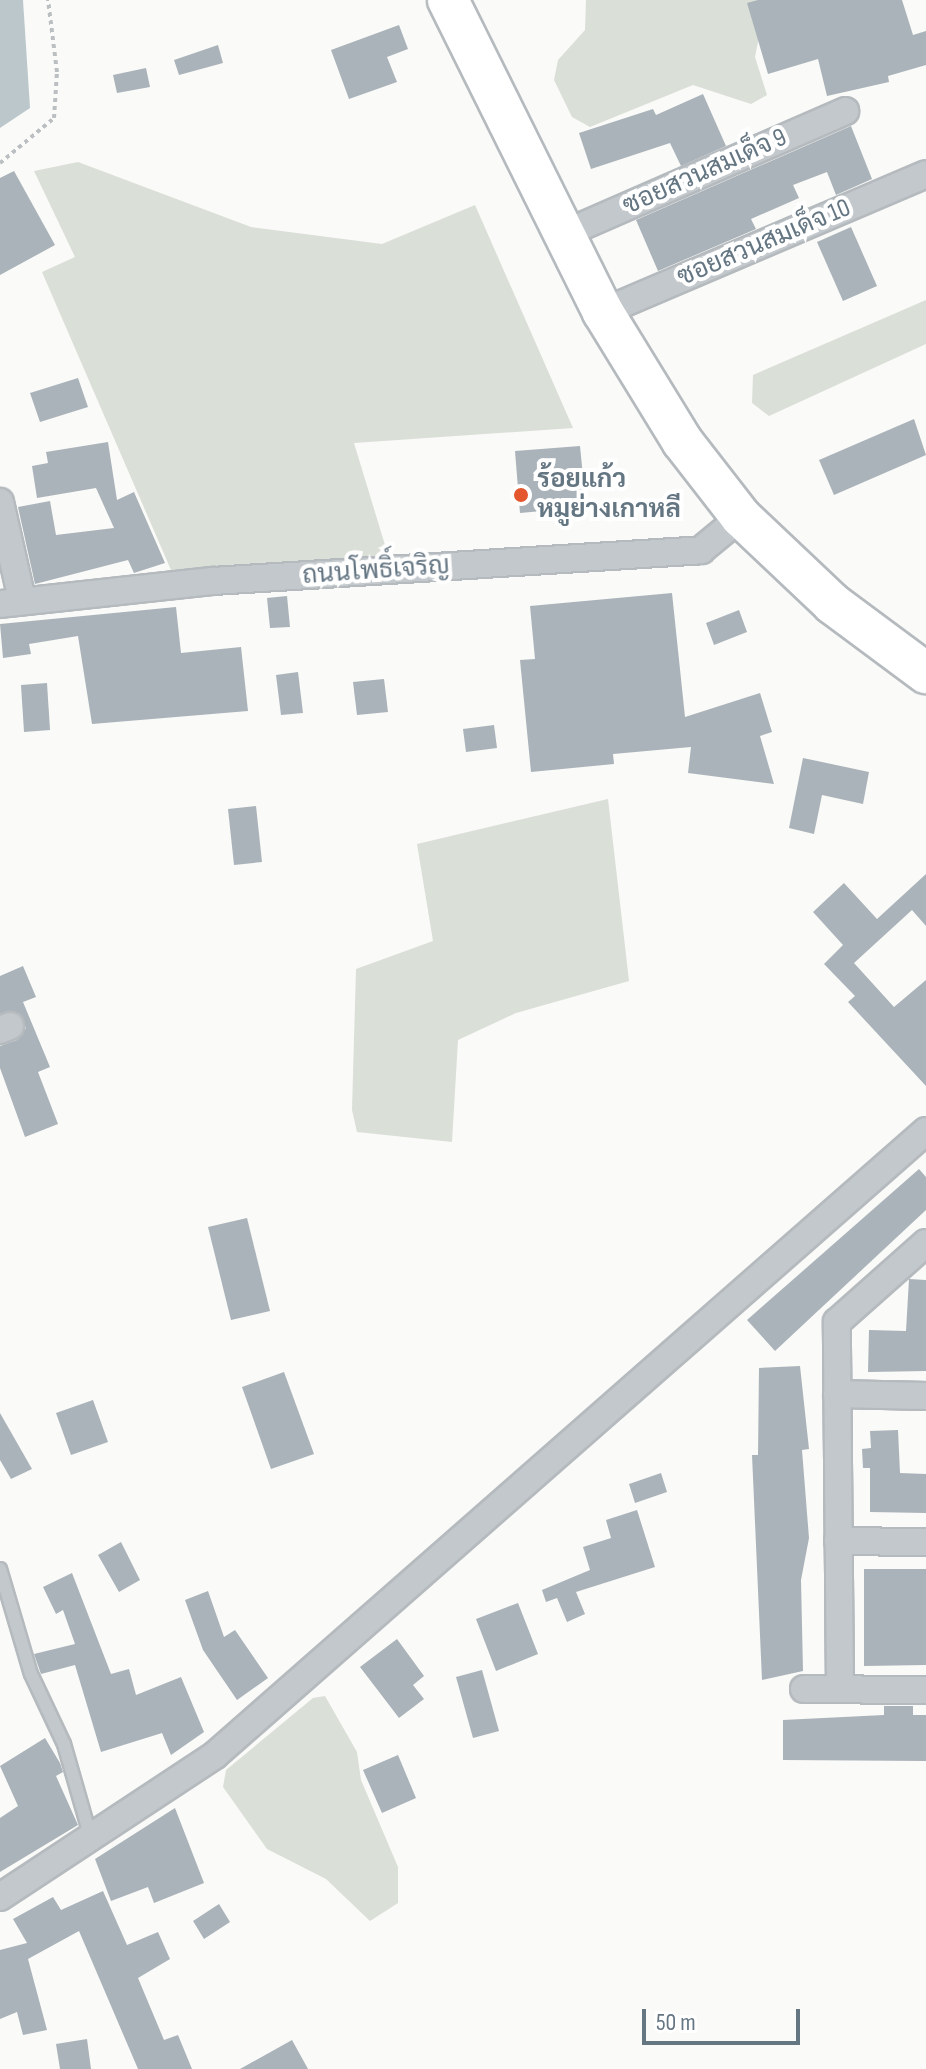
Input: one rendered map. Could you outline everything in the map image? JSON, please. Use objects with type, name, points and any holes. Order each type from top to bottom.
[{"type":"main road","points":[[448,0],[603,312],[682,441],[741,517],[833,604],[926,673]]},
{"type":"street","name":"ซอยสวนสมเด็จ 9","points":[[564,234],[845,111]]},
{"type":"street","name":"ซอยสวนสมเด็จ 10","points":[[603,312],[926,174]]},
{"type":"street","points":[[0,502],[11,602]]},
{"type":"street","name":"ถนนโพธิ์เจริญ","points":[[11,602],[213,581],[701,550],[741,517]]},
{"type":"street","points":[[0,1897],[92,1840],[215,1755],[926,1131]]},
{"type":"street","points":[[840,1689],[837,1322],[924,1246]]},
{"type":"street","points":[[837,1394],[926,1396]]},
{"type":"street","points":[[838,1541],[926,1542]]},
{"type":"street","points":[[804,1689],[926,1690]]},
{"type":"lane","points":[[0,1569],[31,1674],[64,1744],[92,1840]]},
{"type":"path","points":[[0,163],[54,118],[57,72],[48,0]]},
{"type":"shaded area","points":[[0,0],[23,0],[30,108],[0,128]]},
{"type":"shaded area","points":[[586,0],[782,0],[759,37],[755,57],[767,95],[751,104],[693,85],[590,127],[572,117],[554,80],[558,60],[585,30]]},
{"type":"shaded area","points":[[78,162],[251,227],[382,244],[475,205],[573,428],[354,443],[388,555],[171,570],[42,272],[75,257],[34,171]]},
{"type":"shaded area","points":[[926,300],[926,344],[769,416],[752,403],[753,375]]},
{"type":"shaded area","points":[[608,799],[629,981],[516,1013],[458,1040],[452,1142],[357,1132],[352,1110],[356,969],[433,941],[417,844]]},
{"type":"shaded area","points":[[325,1696],[357,1752],[361,1780],[398,1867],[398,1903],[370,1921],[326,1879],[267,1849],[223,1787],[226,1770],[313,1698]]},
{"type":"building","points":[[758,0],[902,0],[913,35],[926,31],[926,65],[888,76],[889,82],[827,96],[818,59],[768,74],[747,3]]},
{"type":"building","points":[[399,25],[408,49],[387,57],[397,82],[349,99],[331,50]]},
{"type":"building","points":[[218,45],[223,63],[179,75],[174,60]]},
{"type":"building","points":[[146,68],[150,87],[117,93],[113,75]]},
{"type":"building","points":[[703,94],[726,146],[681,166],[670,143],[591,169],[579,133],[653,109],[656,115]]},
{"type":"building","points":[[851,126],[872,179],[836,195],[827,172],[793,185],[799,198],[751,219],[756,229],[658,271],[636,220]]},
{"type":"building","points":[[14,171],[55,245],[0,275],[0,178]]},
{"type":"building","points":[[851,227],[877,286],[843,301],[817,242]]},
{"type":"building","points":[[78,378],[88,407],[40,422],[30,393]]},
{"type":"building","points":[[914,419],[926,455],[834,495],[819,460]]},
{"type":"building","points":[[108,442],[117,500],[134,492],[165,563],[134,573],[128,560],[35,584],[18,507],[50,501],[56,535],[114,528],[96,488],[37,498],[32,466],[48,463],[46,452]]},
{"type":"building","points":[[580,446],[586,507],[520,513],[515,451]]},
{"type":"building","points":[[672,593],[685,717],[760,693],[772,732],[760,736],[774,784],[688,773],[691,747],[613,754],[614,764],[531,772],[520,660],[535,659],[530,606]]},
{"type":"building","points":[[287,596],[290,627],[270,628],[267,598]]},
{"type":"building","points":[[176,607],[181,653],[241,647],[248,711],[92,724],[78,636],[29,644],[31,654],[3,658],[0,624]]},
{"type":"building","points":[[739,610],[747,632],[714,645],[706,623]]},
{"type":"building","points":[[298,672],[303,713],[281,715],[276,675]]},
{"type":"building","points":[[384,679],[388,712],[357,715],[353,682]]},
{"type":"building","points":[[47,683],[50,730],[24,732],[21,685]]},
{"type":"building","points":[[494,725],[497,748],[466,752],[463,729]]},
{"type":"building","points":[[803,758],[869,772],[863,804],[822,795],[814,834],[789,828]]},
{"type":"building","points":[[256,806],[262,862],[234,865],[228,809]]},
{"type":"building","points":[[926,874],[926,926],[912,910],[854,963],[894,1007],[926,980],[926,1086],[848,1002],[855,996],[824,964],[843,945],[813,912],[844,883],[877,919]]},
{"type":"building","points":[[23,966],[36,997],[23,1002],[50,1067],[38,1072],[58,1124],[25,1137],[0,1068],[0,1046],[17,1040],[26,1028],[19,1013],[0,1013],[0,976]]},
{"type":"building","points":[[919,1169],[926,1177],[926,1210],[775,1351],[747,1320]]},
{"type":"building","points":[[247,1218],[270,1311],[231,1320],[208,1227]]},
{"type":"building","points":[[909,1279],[926,1280],[926,1371],[868,1372],[869,1330],[906,1331]]},
{"type":"building","points":[[800,1366],[809,1449],[802,1450],[809,1538],[801,1580],[803,1671],[762,1680],[752,1455],[758,1455],[759,1368]]},
{"type":"building","points":[[284,1372],[314,1454],[271,1469],[242,1387]]},
{"type":"building","points":[[93,1400],[108,1442],[71,1455],[56,1413]]},
{"type":"building","points":[[0,1413],[32,1469],[11,1479],[0,1460]]},
{"type":"building","points":[[898,1430],[900,1473],[926,1474],[926,1513],[870,1512],[870,1468],[863,1468],[862,1449],[871,1448],[870,1431]]},
{"type":"building","points":[[661,1473],[667,1492],[635,1503],[629,1484]]},
{"type":"building","points":[[637,1510],[655,1567],[576,1592],[585,1614],[567,1622],[557,1598],[546,1602],[542,1590],[590,1570],[583,1547],[611,1538],[606,1520]]},
{"type":"building","points":[[121,1542],[140,1580],[119,1592],[98,1555]]},
{"type":"building","points":[[864,1569],[926,1569],[926,1665],[864,1666]]},
{"type":"building","points":[[72,1573],[111,1674],[129,1669],[136,1695],[181,1677],[204,1732],[171,1755],[162,1733],[101,1752],[75,1665],[41,1674],[34,1654],[75,1644],[63,1610],[56,1614],[43,1587]]},
{"type":"building","points":[[208,1591],[224,1637],[235,1630],[268,1678],[237,1700],[203,1650],[185,1600]]},
{"type":"building","points":[[518,1603],[538,1654],[496,1671],[476,1619]]},
{"type":"building","points":[[397,1639],[424,1676],[413,1685],[424,1699],[399,1718],[360,1667]]},
{"type":"building","points":[[482,1670],[499,1731],[473,1738],[456,1677]]},
{"type":"building","points":[[884,1706],[913,1706],[913,1715],[926,1715],[926,1761],[783,1760],[783,1720],[884,1715]]},
{"type":"building","points":[[45,1738],[60,1763],[63,1772],[56,1776],[78,1825],[0,1872],[0,1818],[18,1806],[0,1766]]},
{"type":"building","points":[[398,1755],[416,1798],[382,1813],[363,1770]]},
{"type":"building","points":[[175,1808],[204,1883],[154,1903],[148,1887],[111,1901],[95,1859]]},
{"type":"building","points":[[103,1891],[127,1945],[158,1932],[170,1959],[138,1978],[164,2040],[178,2035],[192,2069],[138,2069],[79,1931],[28,1959],[47,2030],[23,2035],[17,2012],[0,2019],[0,1950],[27,1943],[13,1919],[53,1897],[61,1910]]},
{"type":"building","points":[[219,1904],[230,1922],[204,1939],[193,1921]]},
{"type":"building","points":[[87,2039],[91,2069],[60,2069],[56,2044]]},
{"type":"building","points":[[292,2040],[308,2069],[240,2069]]},
{"type":"place","name":"ร้อยแก้ว หมูย่างเกาหลี","points":[[521,495]]}]
